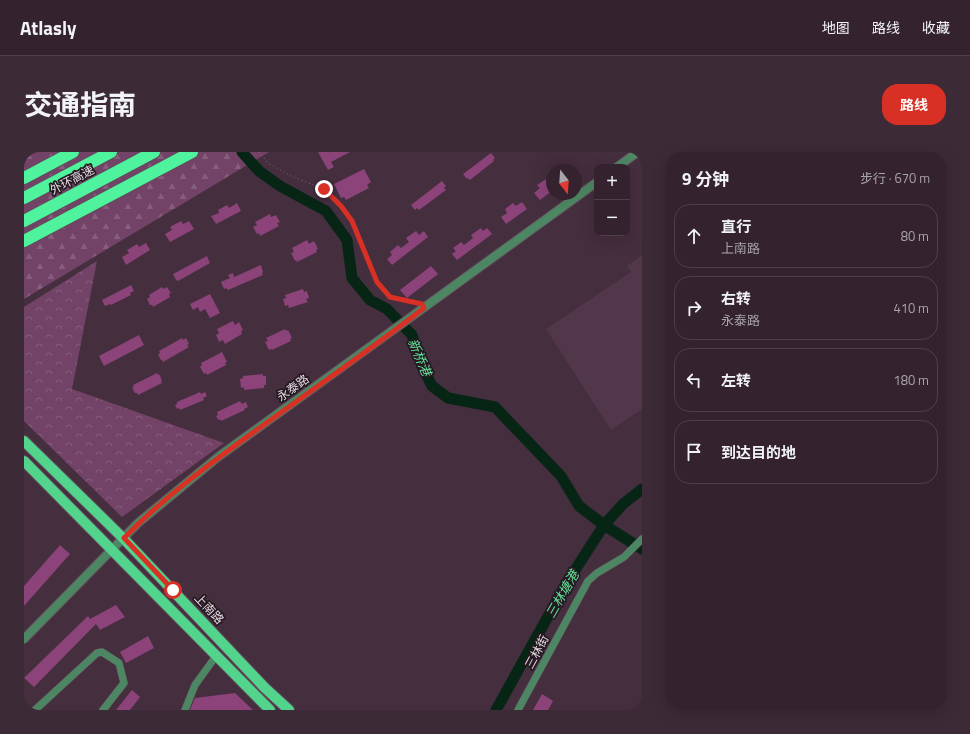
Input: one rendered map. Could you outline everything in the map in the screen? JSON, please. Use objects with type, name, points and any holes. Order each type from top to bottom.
[{"type":"highway","points":[[24,178],[73,152]]},
{"type":"highway","name":"外环高速","points":[[24,198],[111,152]]},
{"type":"highway","name":"外环高速","points":[[24,221],[154,152]]},
{"type":"highway","points":[[24,241],[192,152]]},
{"type":"main road","name":"上南路","points":[[24,441],[124,538],[266,688],[289,710]]},
{"type":"main road","points":[[24,460],[270,710]]},
{"type":"street","points":[[621,164],[638,152]]},
{"type":"street","name":"永泰路","points":[[24,639],[138,523],[164,500],[218,457],[594,184]]},
{"type":"street","name":"三林街","points":[[518,710],[588,581],[597,573],[624,557],[642,538]]},
{"type":"street","points":[[35,710],[97,653],[102,652],[119,663],[124,683],[103,710]]},
{"type":"street","points":[[185,710],[195,685],[216,656]]},
{"type":"path","points":[[259,152],[268,163],[279,170],[324,189],[341,206],[352,221],[377,282],[390,297],[422,304],[422,310]]},
{"type":"shaded area","points":[[642,255],[642,409],[611,430],[546,329],[631,272],[627,266]]},
{"type":"green space","points":[[24,152],[269,152],[24,299]]},
{"type":"green space","points":[[97,261],[72,389],[224,443],[122,517],[24,421],[24,307]]},
{"type":"building","points":[[318,152],[350,152],[331,162],[334,167],[328,170]]},
{"type":"building","points":[[491,153],[495,158],[493,160],[494,161],[470,180],[468,178],[467,179],[463,174]]},
{"type":"building","points":[[364,169],[371,182],[367,185],[369,188],[346,200],[344,197],[341,198],[334,184]]},
{"type":"building","points":[[546,179],[546,196],[540,200],[534,193],[540,188],[537,185]]},
{"type":"building","points":[[442,181],[446,186],[444,188],[446,190],[419,210],[417,208],[415,210],[411,205]]},
{"type":"building","points":[[522,202],[527,209],[506,224],[501,217],[507,213],[505,209],[513,203],[516,206]]},
{"type":"building","points":[[237,203],[241,211],[216,224],[211,216],[219,213],[218,210],[227,205],[229,208]]},
{"type":"building","points":[[270,214],[271,217],[276,215],[280,222],[277,223],[279,226],[260,236],[253,227],[257,225],[255,222]]},
{"type":"building","points":[[181,221],[183,224],[189,221],[194,229],[170,242],[165,234],[172,230],[170,227]]},
{"type":"building","points":[[481,228],[483,231],[487,228],[492,234],[457,260],[452,254],[456,251],[453,248],[461,242],[464,245],[473,238],[471,235]]},
{"type":"building","points":[[416,231],[419,235],[424,231],[428,237],[392,265],[387,259],[392,255],[390,252],[398,245],[401,248],[409,242],[406,238]]},
{"type":"building","points":[[307,240],[309,244],[314,241],[318,249],[316,250],[317,252],[297,262],[296,260],[295,261],[291,253],[294,252],[292,248]]},
{"type":"building","points":[[146,243],[150,250],[126,265],[122,257],[129,253],[127,250],[137,244],[139,247]]},
{"type":"building","points":[[207,256],[210,263],[178,281],[176,280],[173,274]]},
{"type":"building","points":[[261,265],[263,275],[228,290],[226,288],[224,289],[221,282],[230,278],[228,275],[233,273],[234,277]]},
{"type":"building","points":[[431,266],[438,274],[407,298],[400,290]]},
{"type":"building","points":[[131,285],[134,291],[130,293],[131,295],[111,305],[105,306],[102,300]]},
{"type":"building","points":[[162,287],[163,289],[167,287],[171,293],[169,294],[170,297],[153,307],[147,299],[150,297],[149,295]]},
{"type":"building","points":[[303,289],[304,292],[307,291],[309,298],[306,299],[308,302],[289,308],[288,305],[285,306],[283,299],[286,298],[285,295]]},
{"type":"building","points":[[210,294],[220,313],[210,318],[205,309],[200,312],[198,307],[193,310],[190,304]]},
{"type":"building","points":[[233,321],[235,325],[239,322],[243,330],[241,331],[242,334],[225,344],[223,340],[219,342],[216,335],[219,333],[217,329]]},
{"type":"building","points":[[285,329],[286,331],[288,330],[292,338],[290,339],[291,341],[269,350],[265,342],[268,341],[266,338]]},
{"type":"building","points":[[139,335],[144,345],[104,366],[99,356]]},
{"type":"building","points":[[182,338],[183,340],[186,338],[189,344],[187,345],[189,347],[163,362],[158,355],[160,353],[159,351]]},
{"type":"building","points":[[222,352],[227,362],[225,363],[226,365],[207,375],[206,373],[204,374],[200,367],[202,365],[201,363]]},
{"type":"building","points":[[157,373],[162,380],[162,383],[138,395],[135,393],[132,387],[134,387],[133,385]]},
{"type":"building","points":[[263,374],[263,376],[266,376],[266,385],[264,385],[264,388],[244,390],[244,387],[241,388],[240,379],[243,378],[243,376]]},
{"type":"building","points":[[200,392],[201,394],[205,392],[207,396],[203,398],[204,400],[180,410],[179,408],[177,409],[175,405],[177,402]]},
{"type":"building","points":[[240,401],[242,404],[246,402],[248,407],[244,409],[245,410],[221,421],[220,419],[218,420],[216,416],[218,415],[217,412]]},
{"type":"building","points":[[60,545],[70,554],[24,606],[24,586]]},
{"type":"building","points":[[116,605],[125,617],[100,630],[96,624],[34,687],[24,678],[88,616],[90,619]]},
{"type":"building","points":[[148,636],[154,648],[126,663],[120,652]]},
{"type":"building","points":[[132,690],[140,697],[130,710],[116,710]]},
{"type":"building","points":[[235,693],[253,710],[190,710],[195,698]]},
{"type":"building","points":[[542,694],[553,701],[548,710],[533,710]]},
{"type":"waterway","name":"新桥港","points":[[242,152],[259,171],[280,186],[326,211],[347,240],[352,278],[370,300],[387,309],[412,335],[422,366],[432,386],[448,398],[495,407],[561,476],[579,506],[604,525],[642,549]]},
{"type":"waterway","name":"三林塘港","points":[[496,710],[566,584],[604,525],[623,504],[642,489]]},
{"type":"route","points":[[173,590],[124,538],[138,523],[164,500],[218,457],[424,308],[422,304],[390,297],[377,282],[352,221],[341,206],[324,189]]}]
